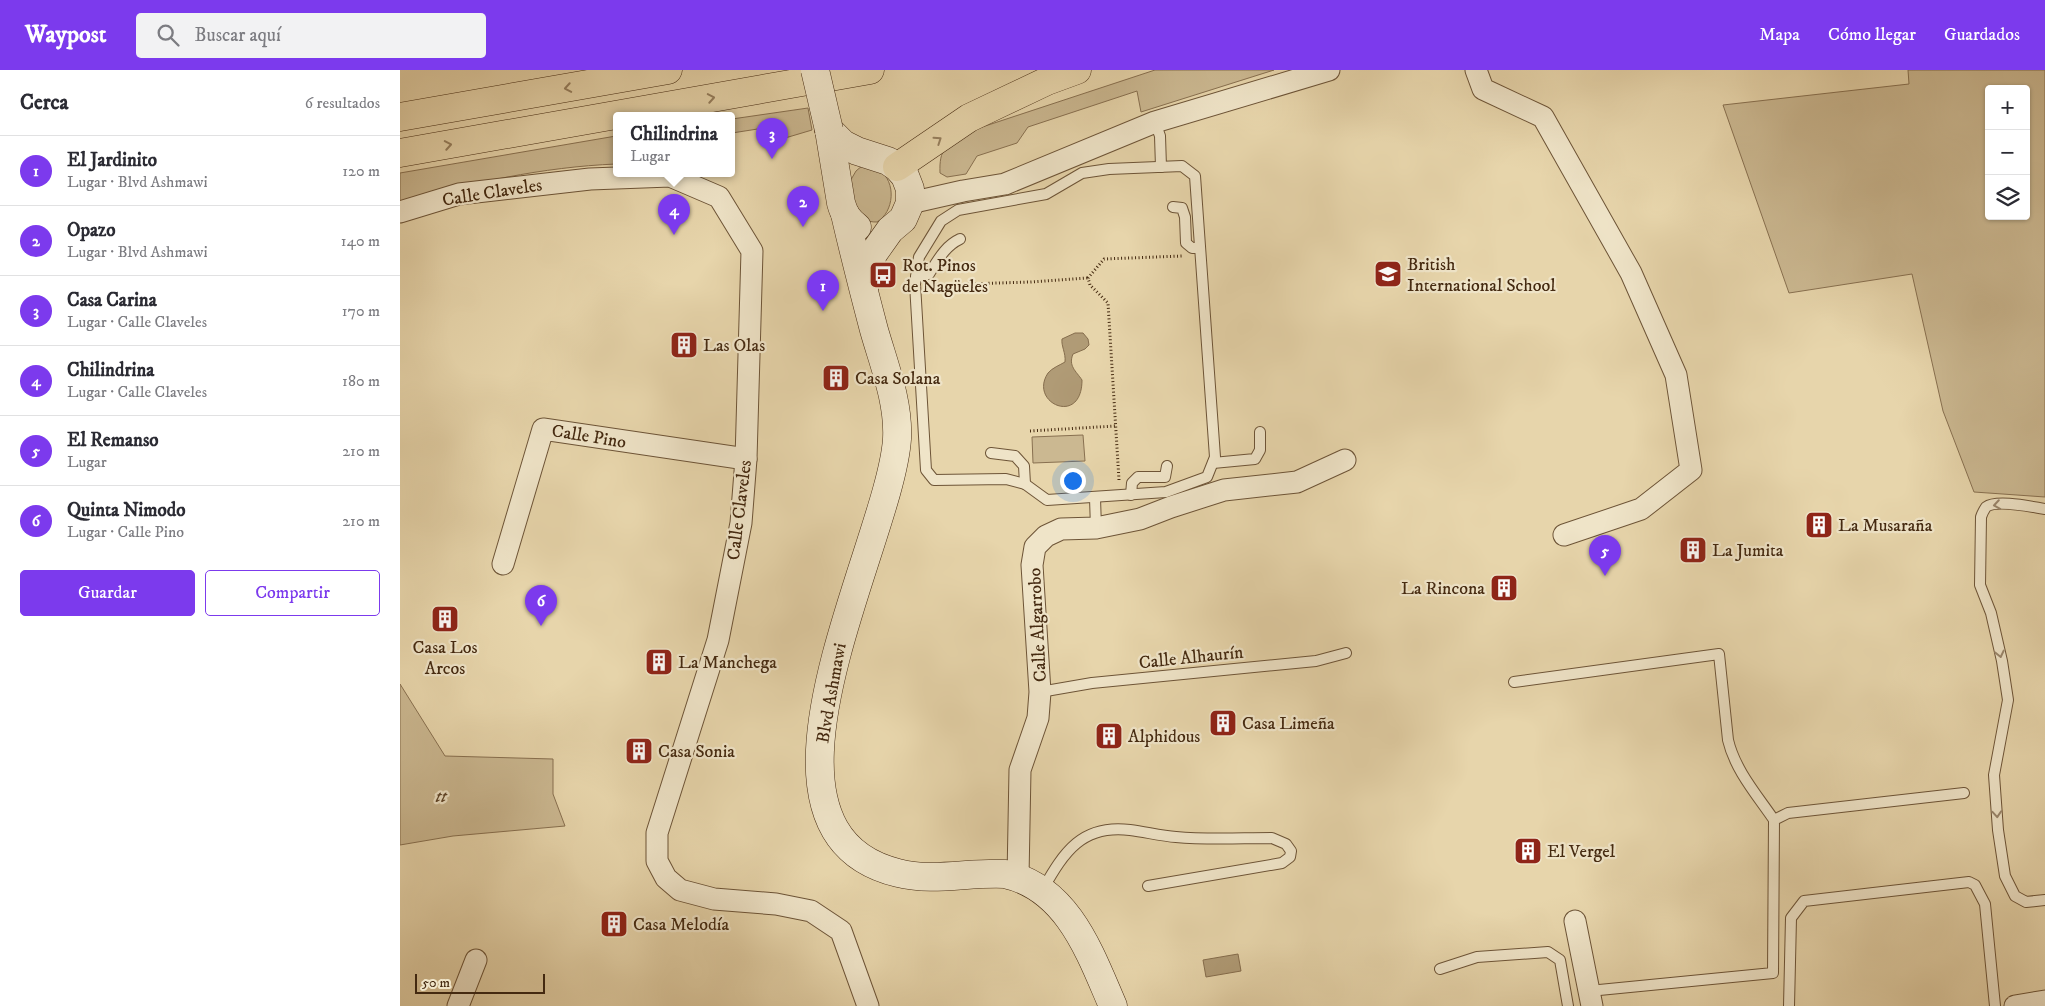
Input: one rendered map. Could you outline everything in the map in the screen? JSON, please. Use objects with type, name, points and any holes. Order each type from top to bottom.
[{"type":"highway","points":[[400,117],[668,70]]},
{"type":"highway","points":[[632,112],[870,70]]},
{"type":"highway","points":[[887,162],[969,118],[1047,80],[1077,70]]},
{"type":"highway","points":[[400,153],[613,115]]},
{"type":"street","name":"Blvd Ashmawi","points":[[815,70],[829,130],[842,204],[893,398],[897,438],[891,474],[842,635],[827,692],[820,756],[820,785],[823,801],[834,830],[842,840],[868,861],[883,868],[919,877],[990,873],[1018,877],[1042,890],[1057,904],[1082,937],[1113,1006]]},
{"type":"street","points":[[910,203],[1005,184],[1155,122],[1329,70]]},
{"type":"street","points":[[1476,70],[1482,89],[1543,117],[1631,273],[1676,376],[1691,470],[1641,509],[1564,535]]},
{"type":"street","points":[[829,130],[843,144],[887,162],[905,176],[910,189],[910,203],[904,219],[890,230],[876,232],[862,230],[850,222],[842,204],[842,179],[847,169],[858,160],[887,162]]},
{"type":"street","name":"Calle Claveles","points":[[400,212],[459,194],[590,179],[643,177]]},
{"type":"street","name":"Calle Claveles","points":[[672,177],[719,197],[752,251],[746,460],[741,523],[718,640],[664,805],[657,833],[657,861],[666,878],[680,890],[714,899],[776,904],[811,911],[840,931],[868,1006]]},
{"type":"street","name":"Blvd Ashmawi","points":[[864,291],[873,254],[890,230]]},
{"type":"street","name":"Calle Pino","points":[[503,564],[543,429],[746,460]]},
{"type":"street","name":"Calle Algarrobo","points":[[1018,877],[1020,770],[1038,718],[1040,692],[1032,565],[1035,547],[1046,536],[1061,529],[1096,528],[1140,520],[1224,490],[1297,482],[1345,460]]},
{"type":"street","points":[[1575,921],[1591,998]]},
{"type":"street","points":[[458,1006],[476,960]]},
{"type":"street","points":[[2015,1006],[2045,1001]]},
{"type":"lane","points":[[1155,122],[1160,136],[1161,167]]},
{"type":"lane","points":[[1182,166],[1195,176],[1215,457],[1207,477],[1166,492],[1047,500],[1025,484],[1006,479],[934,480],[926,470],[916,281],[919,257],[941,221],[958,210],[1046,194],[1082,173],[1109,169],[1161,167],[1182,166]]},
{"type":"lane","points":[[1173,207],[1182,208],[1185,217],[1186,243],[1200,252]]},
{"type":"lane","points":[[916,281],[929,274],[941,254],[952,242],[960,239]]},
{"type":"lane","points":[[1213,463],[1255,460],[1260,450],[1260,432]]},
{"type":"lane","points":[[991,453],[1015,456],[1024,466],[1025,484]]},
{"type":"lane","points":[[1130,495],[1132,483],[1138,478],[1165,477],[1168,466]]},
{"type":"lane","points":[[1095,498],[1096,528]]},
{"type":"lane","points":[[2045,509],[2005,504],[1991,504],[1985,508],[1981,517],[1980,585],[1991,613],[2002,661],[2008,700],[1994,775],[2004,876],[2015,896],[2026,902],[2045,900]]},
{"type":"lane","name":"Calle Alhaurín","points":[[1040,692],[1092,684],[1316,661],[1346,653]]},
{"type":"lane","points":[[1514,682],[1719,654],[1731,754],[1774,820],[1772,973],[1591,998]]},
{"type":"lane","points":[[1774,820],[1788,813],[1964,793]]},
{"type":"lane","points":[[1042,890],[1059,860],[1079,841],[1096,832],[1129,830],[1177,837],[1272,838],[1286,844],[1290,851],[1290,857],[1282,863],[1148,886]]},
{"type":"lane","points":[[1789,1006],[1791,918],[1804,901],[1969,882],[1975,885],[1985,904],[1995,1006]]},
{"type":"lane","points":[[1440,969],[1477,957],[1548,952],[1560,960],[1568,1006]]},
{"type":"path","points":[[916,281],[930,286],[1088,278],[1104,259],[1200,252]]},
{"type":"path","points":[[1088,278],[1090,285],[1108,303],[1120,496]]},
{"type":"path","points":[[1030,431],[1115,426]]},
{"type":"green space","points":[[1155,70],[1274,70],[1141,112],[1137,91],[1028,127],[1017,143],[977,156],[966,174],[947,177],[940,173],[942,153],[945,148],[964,133]]},
{"type":"green space","points":[[1908,70],[2045,70],[2045,497],[1974,492],[1943,411],[1912,274],[1789,293],[1723,105],[1909,84]]},
{"type":"green space","points":[[808,108],[812,130],[765,144],[764,128],[735,133],[735,119]]},
{"type":"green space","points":[[613,137],[613,164],[534,172],[453,189],[400,203],[400,173]]},
{"type":"green space","points":[[863,165],[879,170],[885,175],[891,189],[890,204],[883,217],[877,222],[864,219],[860,214],[854,203],[849,183],[856,171]]},
{"type":"green space","points":[[1083,435],[1085,461],[1033,463],[1032,437]]},
{"type":"green space","name":"tt","points":[[400,684],[445,756],[553,759],[553,794],[565,826],[453,836],[400,845]]},
{"type":"shaded area","points":[[1075,333],[1083,333],[1088,339],[1089,345],[1085,349],[1073,354],[1071,362],[1082,380],[1080,394],[1074,403],[1066,406],[1058,405],[1050,401],[1045,393],[1044,384],[1048,373],[1065,362],[1062,339]]},
{"type":"shaded area","points":[[1238,954],[1241,971],[1206,977],[1203,960]]},
{"type":"place","name":"Casa Carina","points":[[772,159]]},
{"type":"place","name":"Opazo","points":[[803,227]]},
{"type":"place","name":"Chilindrina","points":[[674,235]]},
{"type":"place","name":"British International School","points":[[1388,274]]},
{"type":"place","name":"Rot. Pinos de Nagüeles","points":[[883,275]]},
{"type":"place","name":"El Jardinito","points":[[823,311]]},
{"type":"place","name":"Las Olas","points":[[684,345]]},
{"type":"place","name":"Casa Solana","points":[[836,378]]},
{"type":"place","name":"La Musaraña","points":[[1819,525]]},
{"type":"place","name":"La Jumita","points":[[1693,550]]},
{"type":"place","name":"El Remanso","points":[[1605,576]]},
{"type":"place","name":"La Rincona","points":[[1504,588]]},
{"type":"place","name":"Casa Los Arcos","points":[[445,619]]},
{"type":"place","name":"Quinta Nimodo","points":[[541,626]]},
{"type":"place","name":"La Manchega","points":[[659,662]]},
{"type":"place","name":"Casa Limeña","points":[[1223,723]]},
{"type":"place","name":"Alphidous","points":[[1109,736]]},
{"type":"place","name":"Casa Sonia","points":[[639,751]]},
{"type":"place","name":"El Vergel","points":[[1528,851]]},
{"type":"place","name":"Casa Melodía","points":[[614,924]]}]
